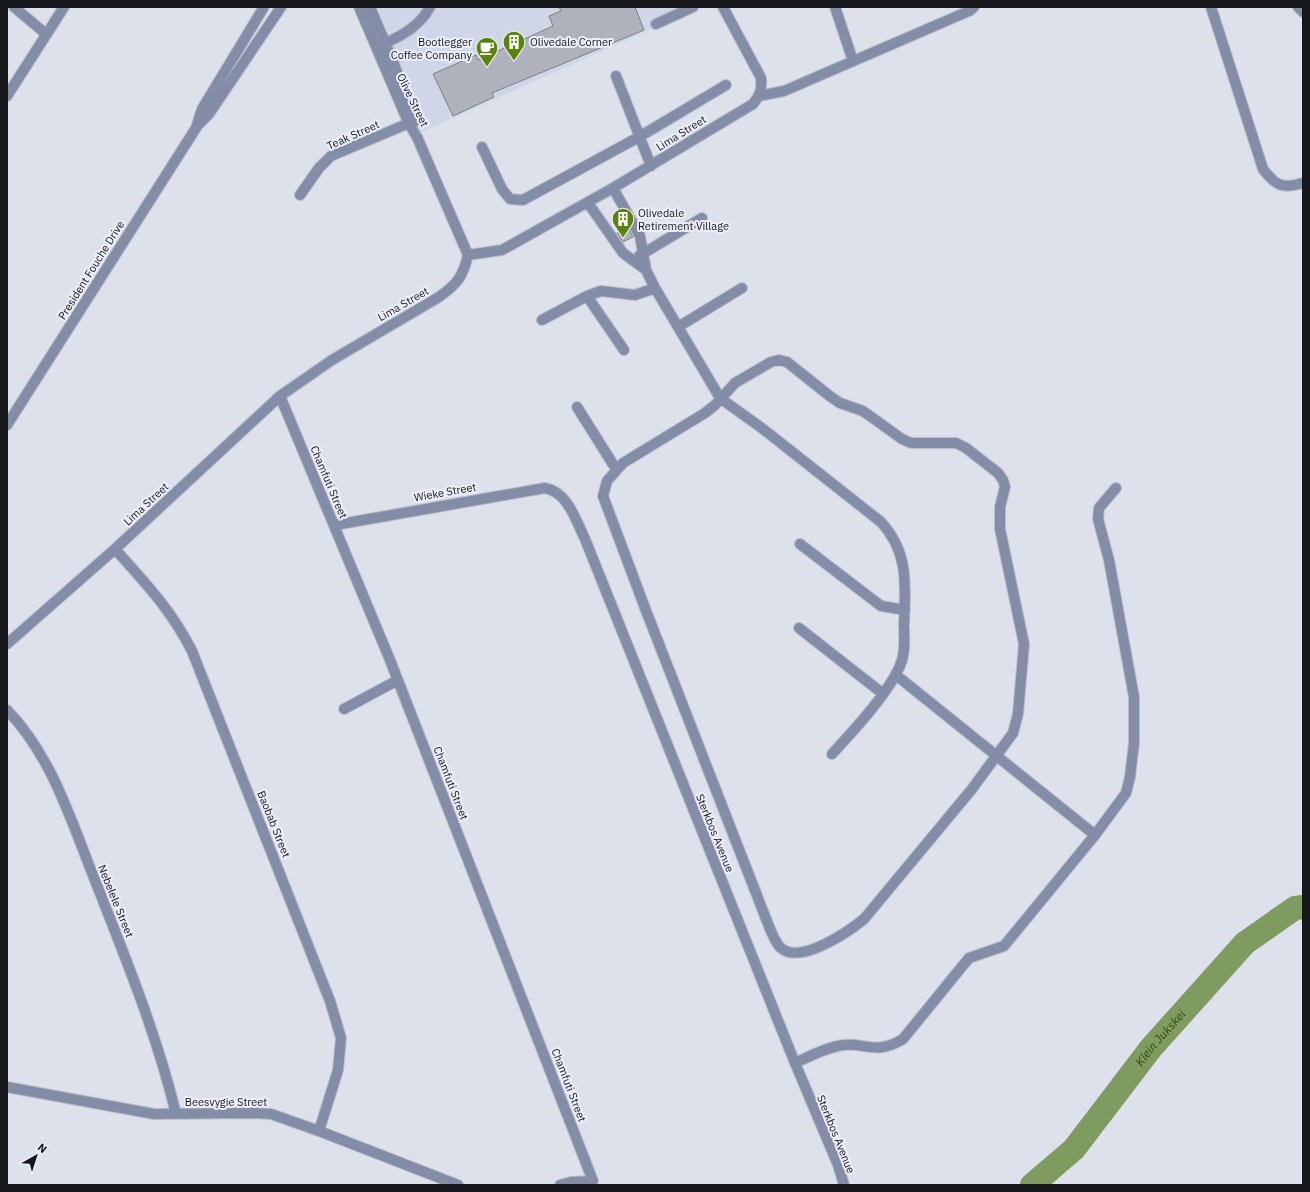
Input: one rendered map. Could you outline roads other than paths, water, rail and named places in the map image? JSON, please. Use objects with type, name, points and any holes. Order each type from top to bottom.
[{"type":"street","points":[[14,7],[46,34]]},
{"type":"street","points":[[7,96],[64,7]]},
{"type":"street","name":"President Fouche Drive","points":[[196,128],[202,109],[264,7]]},
{"type":"street","name":"President Fouche Drive","points":[[7,425],[196,128],[209,114],[281,7]]},
{"type":"street","name":"Olive Street","points":[[359,7],[412,123]]},
{"type":"street","name":"Olive Street","points":[[370,7],[393,61],[417,137],[468,256]]},
{"type":"street","points":[[385,43],[416,25],[426,15],[430,7]]},
{"type":"street","points":[[656,24],[693,7]]},
{"type":"street","points":[[723,7],[761,78],[762,88],[759,96]]},
{"type":"street","points":[[835,7],[852,61]]},
{"type":"street","points":[[759,96],[784,91],[969,11],[974,7]]},
{"type":"street","points":[[1211,7],[1263,169],[1270,179],[1280,186],[1292,186],[1303,183]]},
{"type":"street","points":[[1298,7],[1303,12]]},
{"type":"street","points":[[616,76],[651,166]]},
{"type":"street","points":[[482,147],[502,189],[510,199],[517,201],[528,198],[639,137],[726,85]]},
{"type":"street","name":"Lima Street","points":[[7,644],[115,549],[280,396],[332,360],[439,297],[455,285],[464,271],[468,256],[502,250],[588,203],[752,104],[759,96]]},
{"type":"street","name":"Teak Street","points":[[300,195],[318,168],[331,156],[412,123]]},
{"type":"street","points":[[614,188],[640,236],[646,270],[655,288],[720,398],[763,429],[881,522],[892,534],[903,564],[905,578],[904,654],[896,675],[832,754]]},
{"type":"street","points":[[588,203],[623,253],[646,270]]},
{"type":"street","points":[[632,260],[702,218]]},
{"type":"street","points":[[542,320],[587,296],[601,291],[635,294],[655,288]]},
{"type":"street","points":[[678,327],[742,288]]},
{"type":"street","points":[[587,296],[624,350]]},
{"type":"street","points":[[776,360],[783,360],[840,403],[863,410],[902,439],[911,442],[956,443],[966,448],[1000,476],[1005,487],[999,517],[1000,529],[1024,644],[1018,714],[1013,733],[998,756],[972,789],[864,919],[850,931],[810,950],[797,953],[787,952],[779,948],[770,929],[653,630],[603,496],[607,481],[616,469],[623,463],[705,413],[735,383],[748,374],[776,360]]},
{"type":"street","name":"Chamfuti Street","points":[[280,396],[335,525],[398,680],[597,1183]]},
{"type":"street","points":[[577,407],[616,469]]},
{"type":"street","name":"Wieke Street","points":[[335,525],[522,491],[545,488],[558,493]]},
{"type":"street","points":[[794,1063],[838,1045],[880,1048],[888,1047],[903,1039],[969,958],[1004,946],[1095,835],[1126,793],[1130,778],[1134,743],[1134,697],[1109,560],[1098,519],[1099,508],[1116,488]]},
{"type":"street","name":"Sterkbos Avenue","points":[[558,493],[569,506],[585,539],[794,1063],[838,1165],[844,1185]]},
{"type":"street","points":[[800,544],[881,606],[905,610]]},
{"type":"street","name":"Baobab Street","points":[[115,549],[160,598],[180,626],[192,651],[330,1001],[341,1038],[338,1070],[319,1131]]},
{"type":"street","points":[[799,628],[882,693]]},
{"type":"street","points":[[896,675],[1095,835]]},
{"type":"street","points":[[344,709],[398,680]]},
{"type":"street","name":"Nebelele Street","points":[[7,710],[21,723],[34,742],[51,773],[76,832],[138,992],[168,1082],[176,1114]]},
{"type":"street","name":"Beesvygie Street","points":[[7,1087],[154,1114],[271,1114],[458,1185]]},
{"type":"street","points":[[560,1185],[571,1182],[597,1183]]},
{"type":"waterway","name":"Klein Jukskei","points":[[1032,1185],[1074,1149],[1151,1048],[1245,943],[1295,908],[1303,907]]},
{"type":"place","name":"Olivedale Corner","points":[[514,62]]},
{"type":"place","name":"Bootlegger Coffee Company","points":[[487,68]]},
{"type":"place","name":"Olivedale Retirement Village","points":[[623,238]]}]
